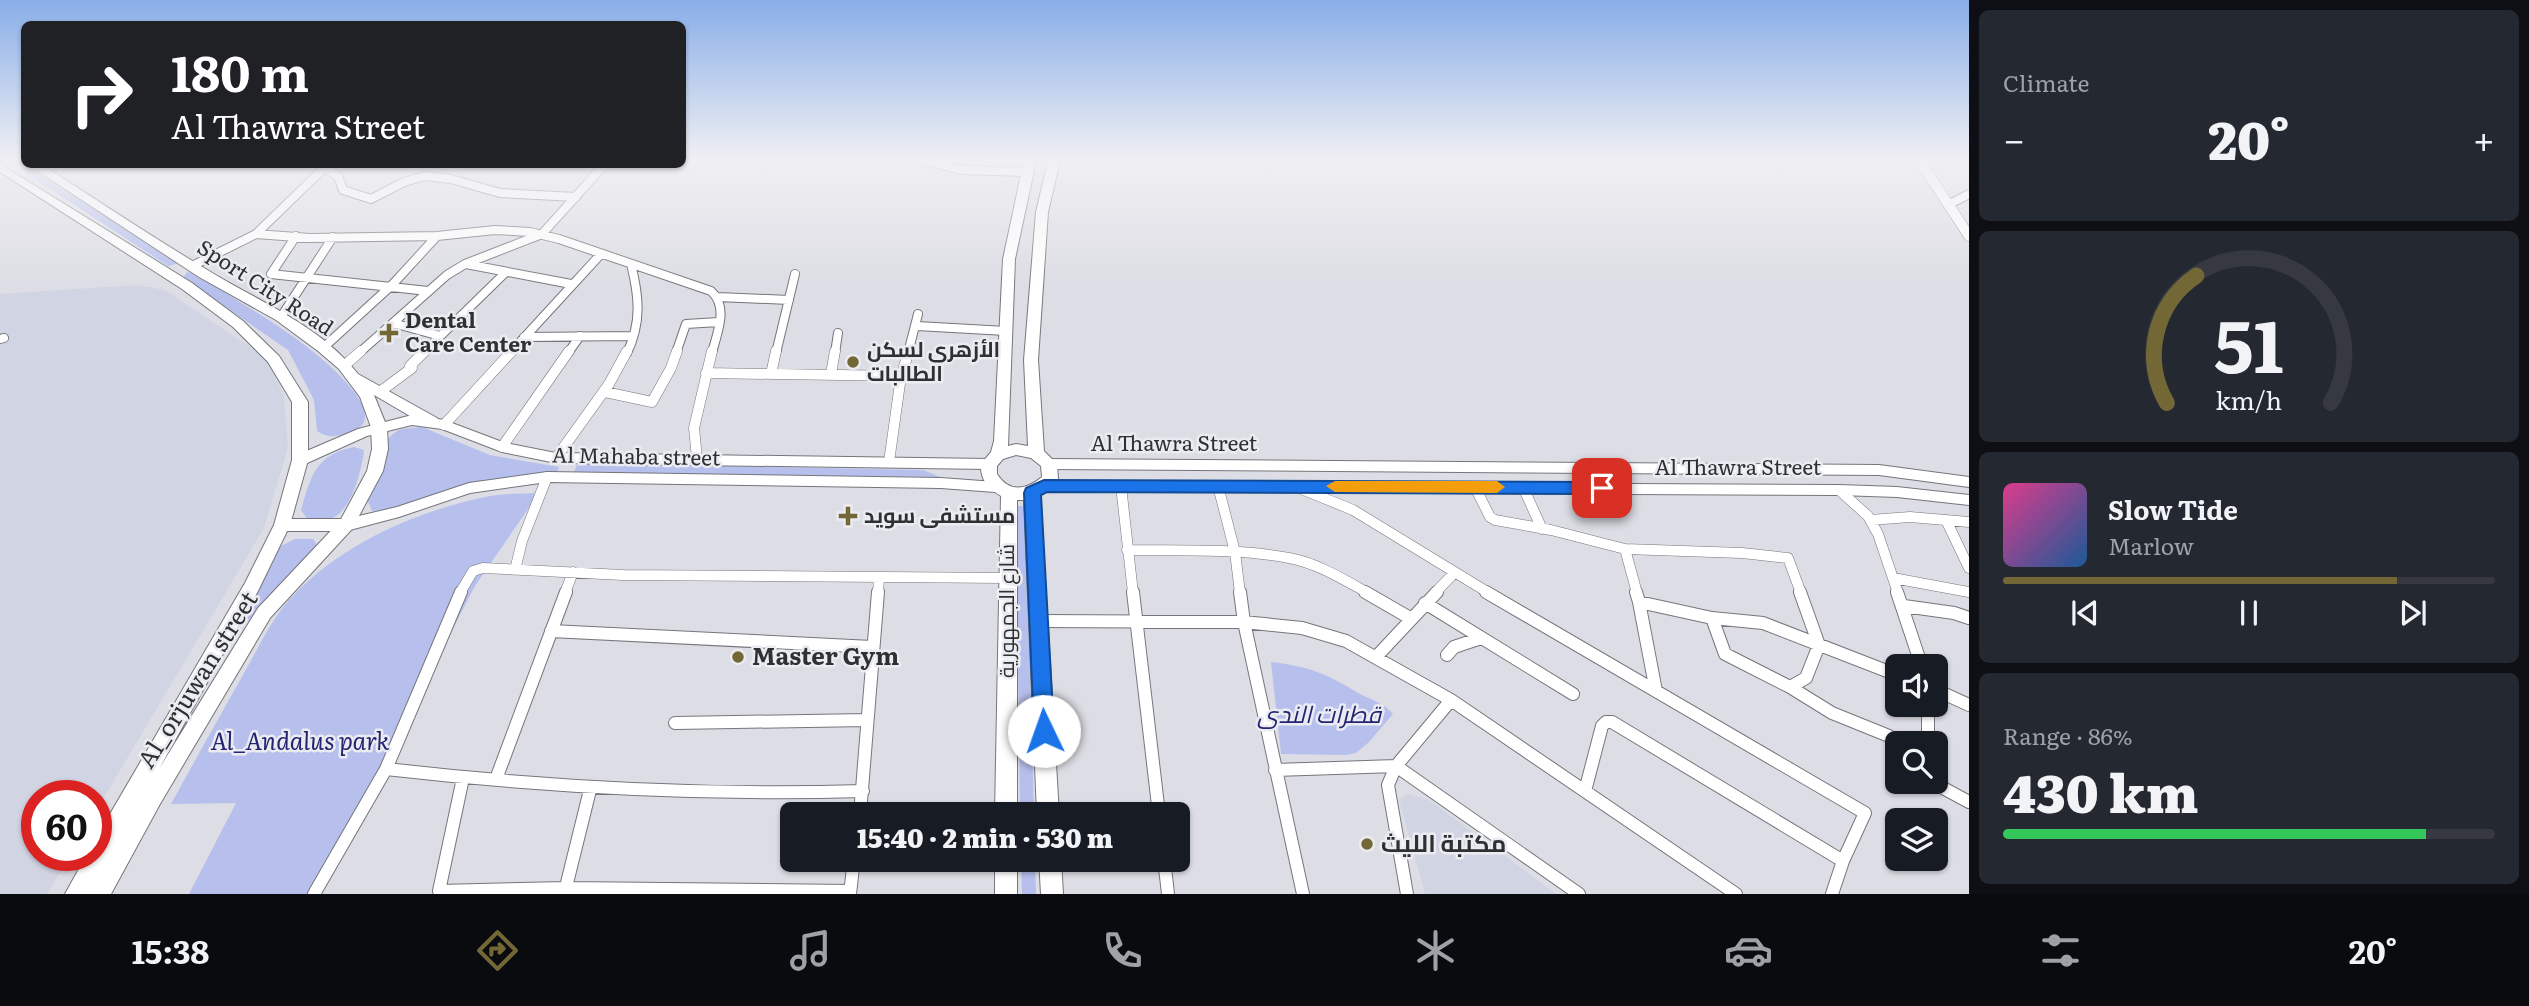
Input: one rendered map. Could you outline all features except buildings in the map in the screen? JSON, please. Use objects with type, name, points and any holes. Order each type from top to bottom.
[{"type":"main road","name":"Sport City Road","points":[[56,203],[187,286],[247,332],[274,359],[300,402],[300,460]]},
{"type":"main road","name":"Sport City Road","points":[[93,203],[192,266],[281,317],[323,348],[348,371],[367,396],[379,427]]},
{"type":"main road","points":[[993,459],[1016,449],[1036,453],[1049,464],[1050,479],[1038,489],[1002,490],[988,477],[993,459],[1002,441],[1009,260],[1021,203]]},
{"type":"main road","points":[[1036,453],[1031,360],[1044,203]]},
{"type":"main road","points":[[1019,210],[1042,212]]},
{"type":"main road","points":[[348,371],[438,424]]},
{"type":"main road","points":[[1004,381],[1011,412],[1020,414],[1034,407]]},
{"type":"main road","name":"Al Mahaba street","points":[[300,460],[347,438],[412,420],[438,424],[502,447],[556,458],[697,458],[943,464],[993,459]]},
{"type":"main road","name":"Al_orjuwan street","points":[[99,894],[160,785],[264,613],[346,526],[375,471],[380,449],[379,427]]},
{"type":"main road","points":[[568,476],[576,459]]},
{"type":"main road","name":"Al_orjuwan street","points":[[76,894],[252,586],[282,525],[300,460]]},
{"type":"main road","points":[[941,483],[947,476],[943,464]]},
{"type":"main road","name":"Al Thawra Street","points":[[1049,464],[1879,470],[1969,482]]},
{"type":"main road","points":[[1445,468],[1455,486]]},
{"type":"main road","points":[[1488,468],[1490,478],[1499,487]]},
{"type":"main road","name":"Al Mahaba street","points":[[282,525],[346,526],[390,515],[469,488],[547,477],[941,483],[1002,490]]},
{"type":"main road","name":"Al Thawra Street","points":[[1038,489],[1121,486],[1455,486],[1839,490],[1897,492],[1969,500]]},
{"type":"main road","name":"شارع الجمهورية","points":[[1038,489],[1039,621],[1047,802]]},
{"type":"main road","name":"شارع الجمهورية","points":[[1002,490],[1006,578],[1006,802]]},
{"type":"main road","points":[[1006,872],[1006,894]]},
{"type":"main road","points":[[1051,872],[1052,894]]},
{"type":"street","points":[[192,266],[256,234],[288,203]]},
{"type":"street","points":[[348,371],[428,290],[465,264],[542,234],[571,203]]},
{"type":"street","points":[[1950,204],[1969,236]]},
{"type":"street","points":[[1958,217],[1969,221]]},
{"type":"street","points":[[256,234],[333,237],[437,236],[495,230],[542,234],[665,274],[718,297],[789,300]]},
{"type":"street","points":[[296,236],[271,274],[304,280],[428,290]]},
{"type":"street","points":[[323,348],[392,285],[437,236]]},
{"type":"street","points":[[281,317],[333,237]]},
{"type":"street","points":[[438,424],[600,255]]},
{"type":"street","points":[[465,264],[571,284]]},
{"type":"street","points":[[556,458],[605,392],[633,336],[639,303],[631,264]]},
{"type":"street","points":[[381,391],[412,368],[410,366],[506,272]]},
{"type":"street","points":[[771,374],[795,274]]},
{"type":"street","points":[[697,458],[694,428],[719,322],[721,305],[718,297]]},
{"type":"street","points":[[889,462],[901,376],[918,314]]},
{"type":"street","points":[[605,392],[652,402],[671,368],[686,324],[719,322]]},
{"type":"street","points":[[393,323],[440,336]]},
{"type":"street","points":[[916,326],[1006,331]]},
{"type":"street","points":[[831,374],[838,332]]},
{"type":"street","points":[[502,447],[580,336]]},
{"type":"street","points":[[524,337],[633,336]]},
{"type":"street","points":[[706,373],[901,376]]},
{"type":"street","points":[[515,570],[529,521],[547,477]]},
{"type":"street","points":[[1121,486],[1158,802]]},
{"type":"street","points":[[1218,486],[1235,552],[1244,622],[1303,894]]},
{"type":"street","points":[[1296,486],[1353,510],[1454,573],[1865,813],[1843,861],[1832,894]]},
{"type":"street","points":[[1475,487],[1490,517],[1495,520],[1625,549],[1742,553],[1788,558],[1819,645],[1806,678],[1790,687]]},
{"type":"street","points":[[1523,487],[1542,529]]},
{"type":"street","points":[[1839,490],[1870,520],[1878,534],[1918,654]]},
{"type":"street","points":[[1870,520],[1910,517],[1969,523]]},
{"type":"street","points":[[1946,520],[1969,568]]},
{"type":"street","points":[[1625,549],[1639,602],[1656,691]]},
{"type":"street","points":[[1127,550],[1235,552],[1292,558],[1333,573],[1410,618]]},
{"type":"street","points":[[314,894],[386,769],[466,579],[472,571],[483,568],[623,575],[1006,578]]},
{"type":"street","points":[[496,779],[573,572]]},
{"type":"street","points":[[1376,657],[1454,573]]},
{"type":"street","points":[[862,802],[879,578]]},
{"type":"street","points":[[1894,578],[1969,592]]},
{"type":"street","points":[[1639,602],[1712,618],[1763,623],[1885,670]]},
{"type":"street","points":[[1425,603],[1573,694]]},
{"type":"street","points":[[1903,606],[1954,613],[1969,618]]},
{"type":"street","points":[[1954,613],[1969,606]]},
{"type":"street","points":[[1712,618],[1725,654],[1790,687],[1832,713],[1885,734]]},
{"type":"street","points":[[1039,621],[1136,624],[1244,622],[1302,628],[1346,641],[1451,700],[1736,894]]},
{"type":"street","points":[[551,631],[872,647]]},
{"type":"street","points":[[1447,655],[1454,647],[1481,638]]},
{"type":"street","points":[[1948,695],[1969,705]]},
{"type":"street","points":[[1407,894],[1388,785],[1396,766],[1451,700]]},
{"type":"street","points":[[675,723],[867,720]]},
{"type":"street","points":[[1585,791],[1602,726],[1606,722],[1612,722],[1843,861]]},
{"type":"street","points":[[1275,770],[1396,766],[1579,894]]},
{"type":"street","points":[[386,769],[590,790],[773,795],[863,791]]},
{"type":"street","points":[[463,778],[438,893],[850,892],[852,872]]},
{"type":"street","points":[[565,891],[590,790]]},
{"type":"street","points":[[1948,791],[1969,802]]},
{"type":"street","points":[[1165,872],[1168,894]]},
{"type":"shaded area","points":[[136,285],[165,290],[268,359],[284,397],[288,448],[264,528],[112,784],[112,780],[21,780],[21,871],[61,871],[47,894],[0,894],[0,294]]},
{"type":"shaded area","points":[[1408,794],[1429,800],[1556,894],[1425,894],[1399,800]]},
{"type":"green space","points":[[71,203],[84,203],[177,262],[168,266]]},
{"type":"green space","points":[[187,272],[193,273],[277,325],[335,371],[361,403],[365,416],[360,428],[336,436],[317,431],[314,400],[288,350],[183,278]]},
{"type":"green space","points":[[422,427],[490,455],[559,467],[556,475],[474,483],[390,509],[372,511],[367,499],[377,461],[386,442],[399,430]]},
{"type":"green space","points":[[354,447],[364,450],[359,476],[347,504],[333,518],[308,520],[301,510],[317,469],[331,455]]},
{"type":"green space","points":[[578,463],[923,470],[940,477],[573,474]]},
{"type":"green space","name":"Al_Andalus park","points":[[539,493],[475,586],[391,749],[309,894],[189,894],[236,803],[171,804],[265,635],[289,600],[309,580],[354,547],[405,522],[458,503],[485,497]]},
{"type":"green space","points":[[1016,506],[1026,506],[1034,802],[1020,802]]},
{"type":"green space","points":[[295,539],[313,539],[318,546],[245,624],[237,624],[281,546]]},
{"type":"green space","name":"قطرات الندى","points":[[1271,662],[1296,666],[1327,676],[1382,704],[1393,714],[1356,753],[1281,754]]},
{"type":"green space","points":[[1021,872],[1035,872],[1036,894],[1022,894]]},
{"type":"slow traffic","points":[[1335,486],[1497,487]]},
{"type":"place","name":"Dental Care Center","points":[[389,333]]},
{"type":"place","name":"الأزهري لسكن الطالبات","points":[[853,362]]},
{"type":"place","name":"مستشفى سويد","points":[[848,516]]},
{"type":"place","name":"Master Gym","points":[[738,657]]},
{"type":"place","name":"مكتبة الليث","points":[[1367,844]]},
{"type":"route","points":[[1044,731],[1032,493],[1044,486],[1602,488]]}]
